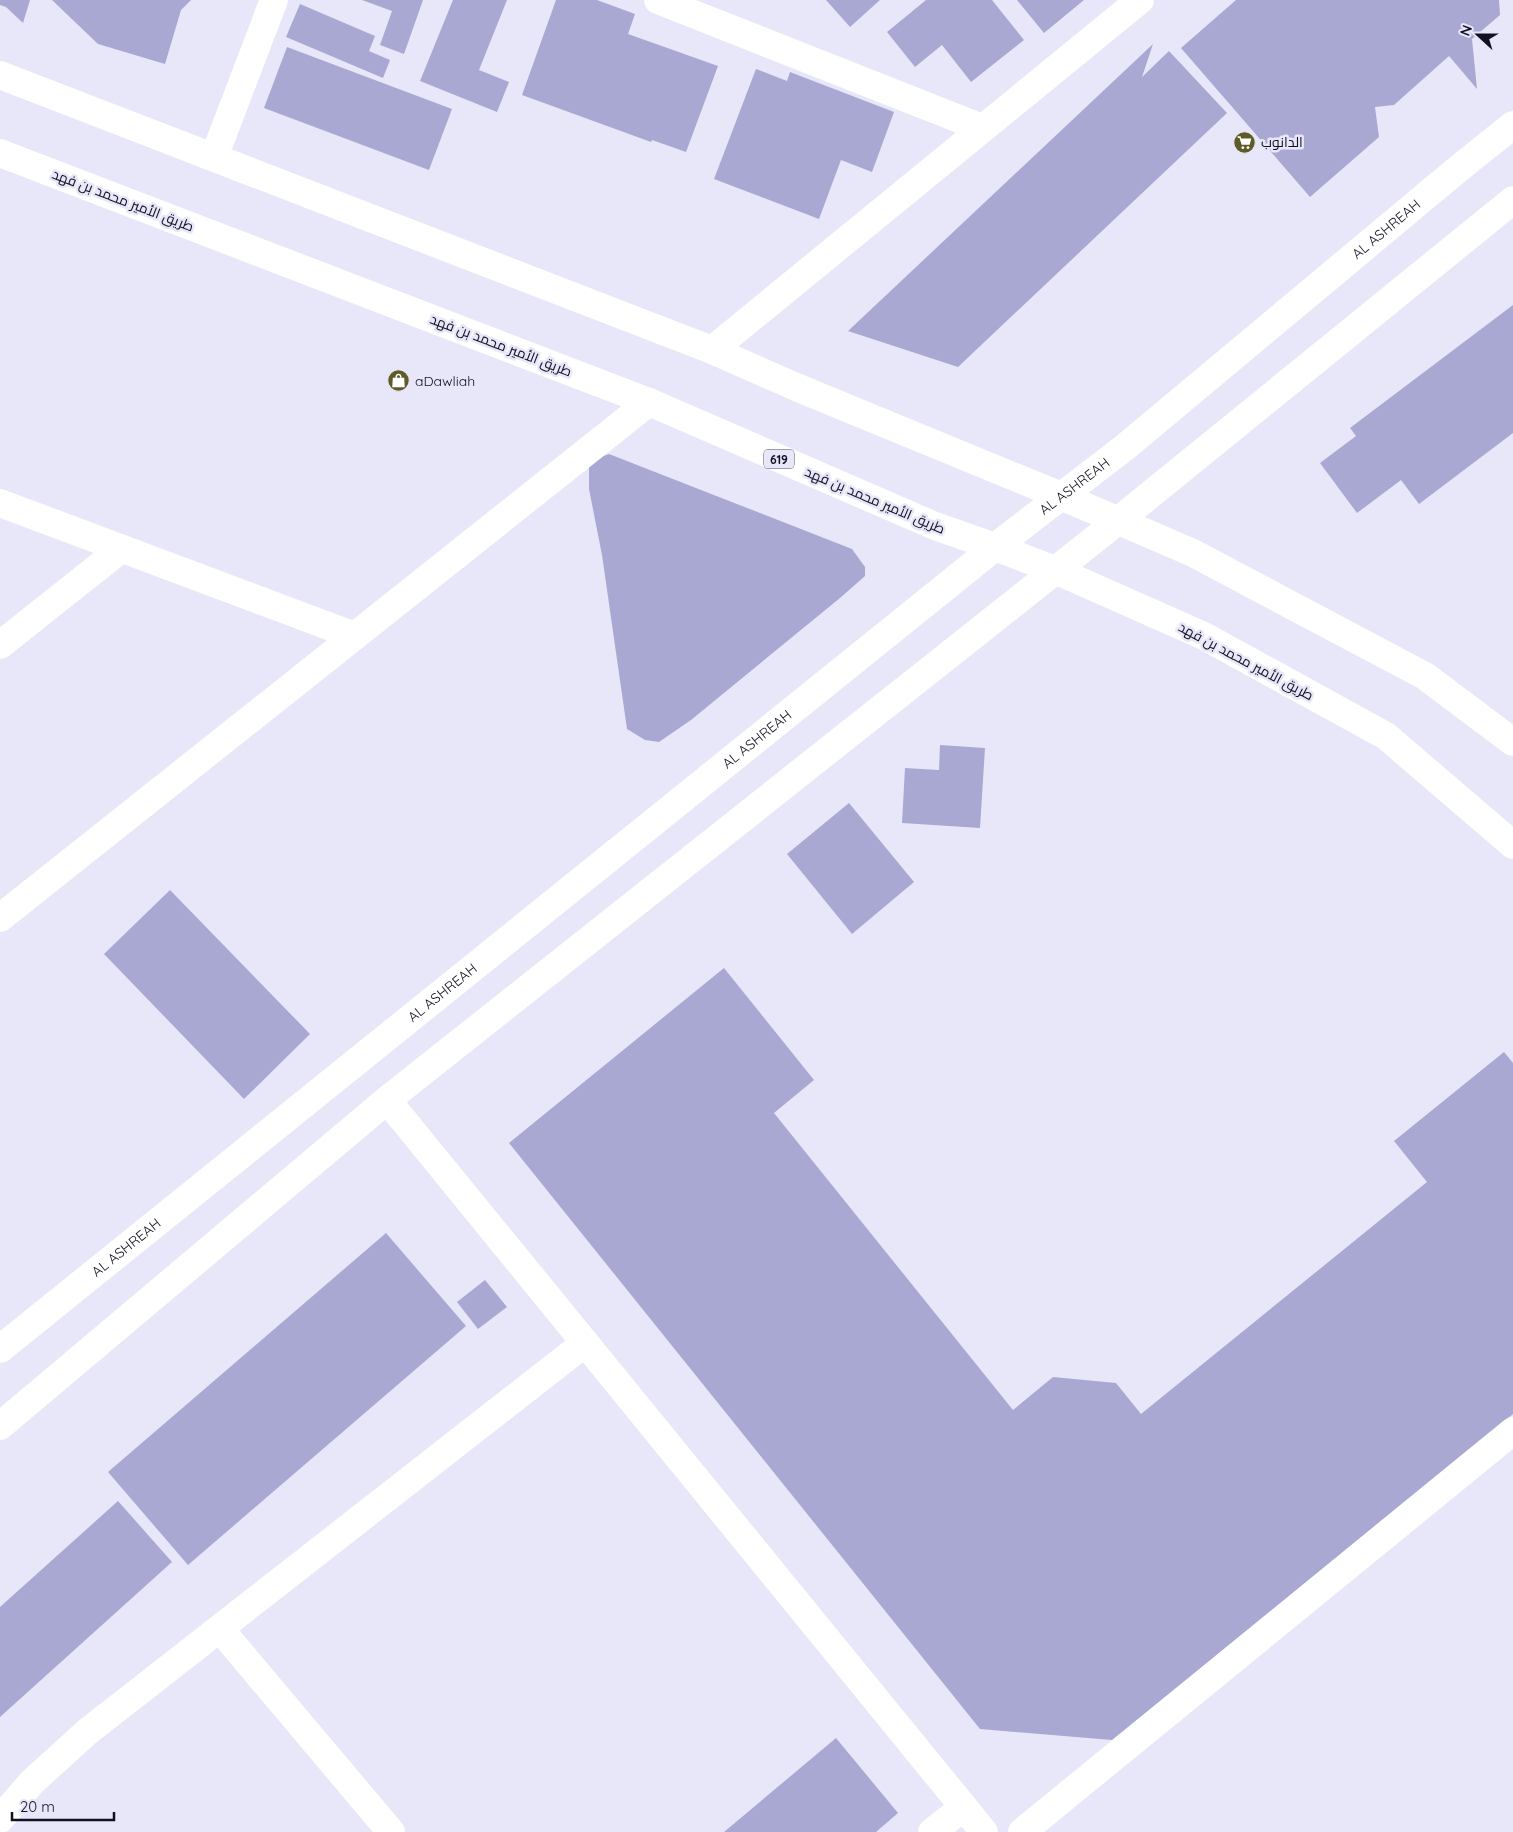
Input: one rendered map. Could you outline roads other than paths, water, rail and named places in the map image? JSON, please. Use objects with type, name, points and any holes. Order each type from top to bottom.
[{"type":"main road","points":[[214,157],[274,0]]},
{"type":"main road","points":[[658,0],[982,128]]},
{"type":"main road","points":[[712,350],[1140,0]]},
{"type":"main road","points":[[0,75],[712,350],[796,387],[1119,520],[1193,553],[1425,676],[1513,742]]},
{"type":"main road","name":"AL ASHREAH","points":[[0,1349],[995,547],[1124,448],[1450,175],[1513,125]]},
{"type":"main road","name":"طريق الأمير محمد بن فهد","points":[[0,153],[649,402],[935,526],[1055,570],[1204,636],[1386,736],[1513,845]]},
{"type":"main road","points":[[0,1426],[387,1100],[1119,520],[1513,200]]},
{"type":"main road","points":[[0,918],[649,402]]},
{"type":"main road","points":[[0,504],[355,636]]},
{"type":"main road","points":[[0,645],[120,548]]},
{"type":"main road","points":[[387,1100],[984,1832]]},
{"type":"main road","points":[[0,1820],[32,1782],[87,1732],[585,1343]]},
{"type":"main road","points":[[1022,1832],[1513,1432]]},
{"type":"main road","points":[[220,1629],[391,1832]]},
{"type":"main road","points":[[932,1832],[964,1807]]},
{"type":"place","name":"الدانوب","points":[[1245,142]]},
{"type":"place","name":"aDawliah","points":[[399,381]]}]
